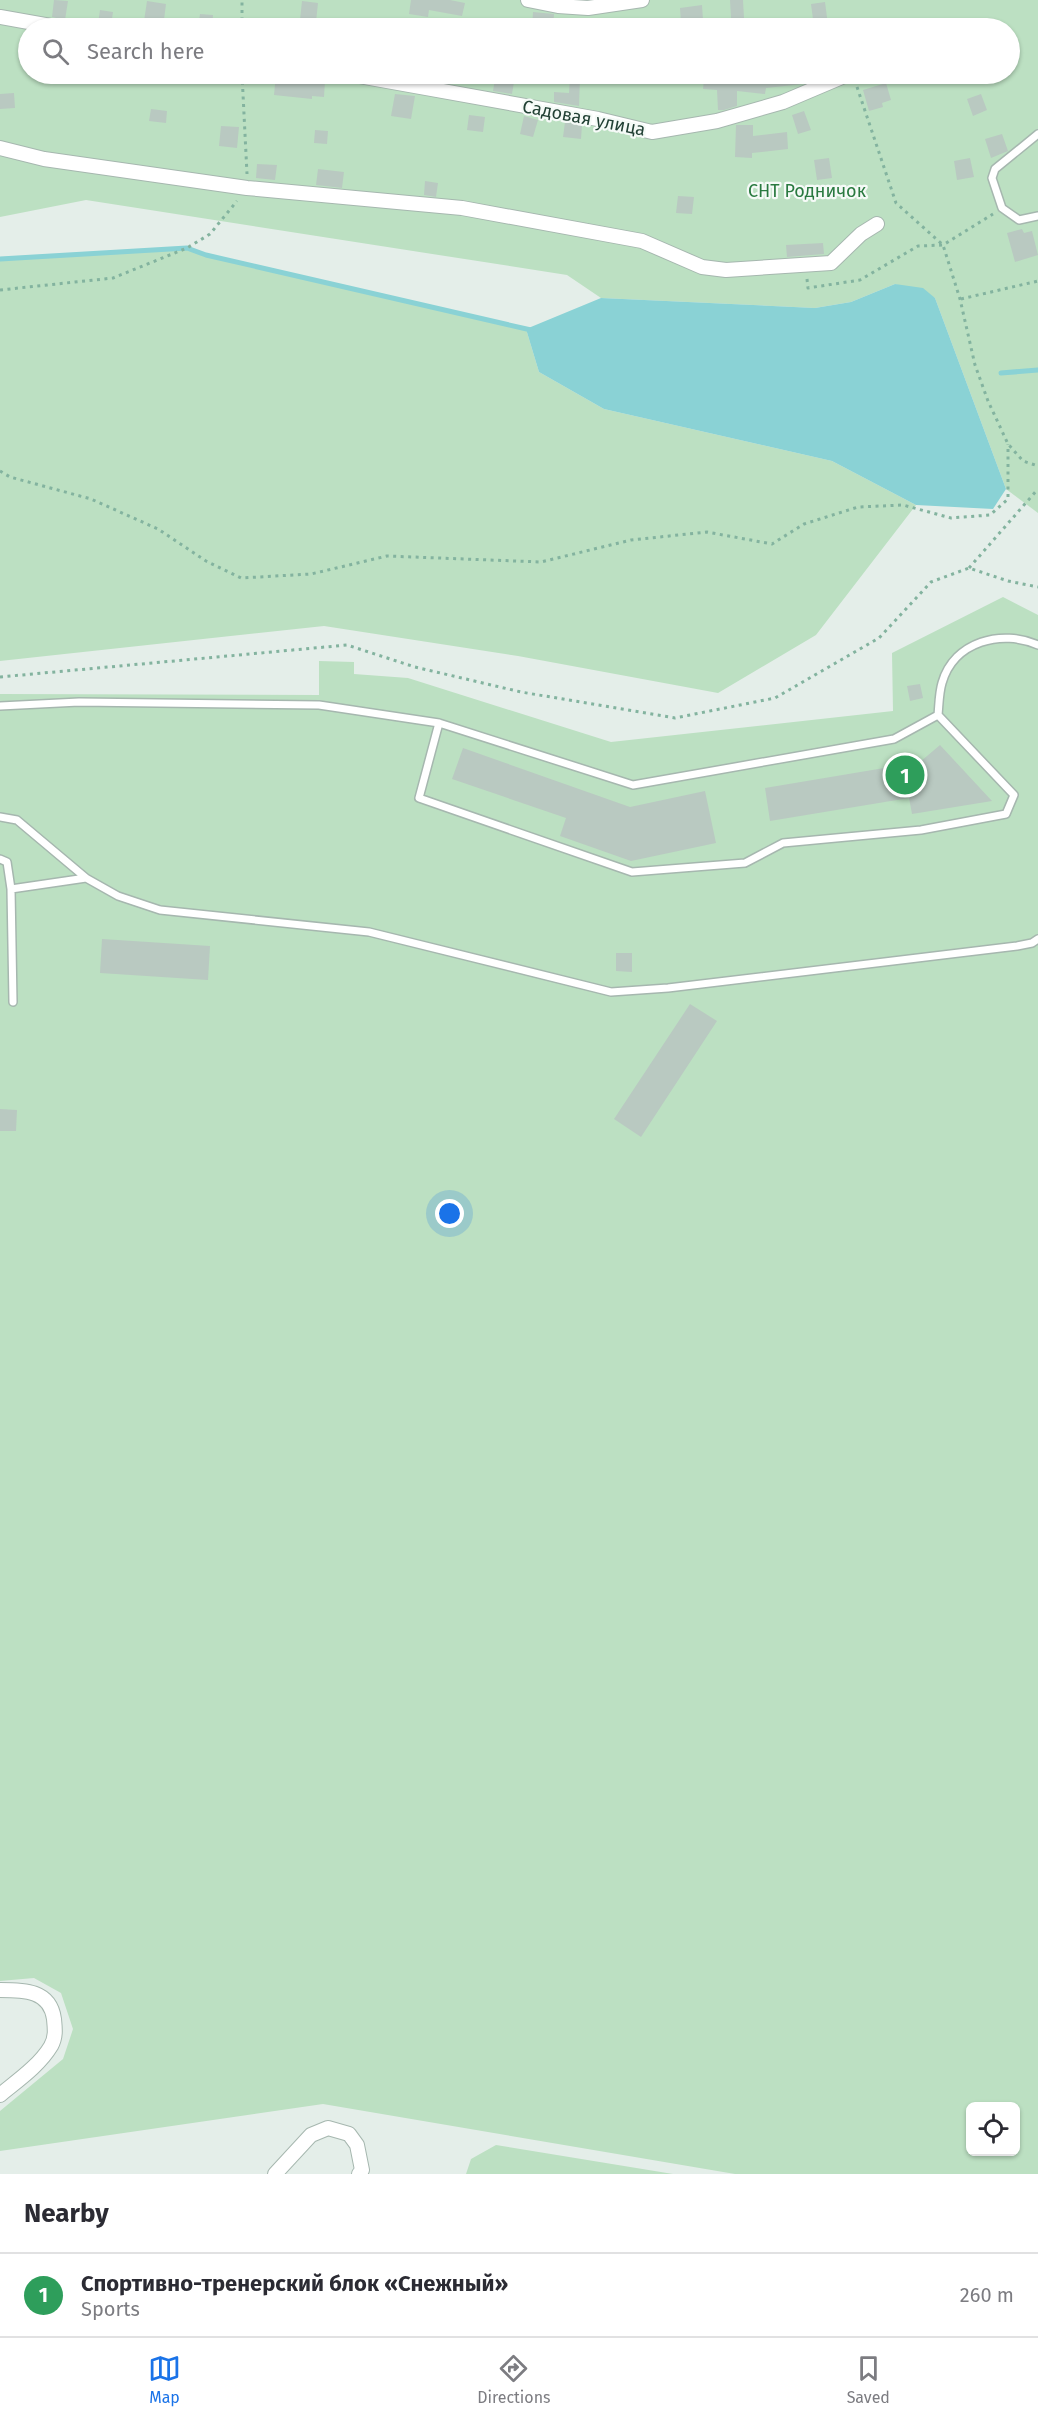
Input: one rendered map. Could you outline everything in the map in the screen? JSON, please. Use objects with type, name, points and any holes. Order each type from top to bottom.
[{"type":"street","points":[[528,0],[558,6],[588,8],[642,0]]},
{"type":"street","points":[[0,17],[18,20]]},
{"type":"street","name":"Садовая улица","points":[[404,84],[598,119],[652,132],[717,121],[837,84]]},
{"type":"street","points":[[0,148],[44,159],[247,188],[462,208],[642,241],[702,267],[726,270],[831,263],[861,234],[877,224]]},
{"type":"street","points":[[0,1990],[38,1993],[52,2009],[56,2033],[51,2047],[30,2070],[0,2095]]},
{"type":"street","points":[[275,2174],[311,2134],[328,2128],[349,2134],[357,2145],[362,2170],[359,2174]]},
{"type":"lane","points":[[1038,134],[995,169],[992,178],[1002,208],[1019,220],[1038,216]]},
{"type":"lane","points":[[938,715],[942,683],[950,666],[967,648],[984,640],[1005,638],[1025,640],[1038,645]]},
{"type":"lane","points":[[0,706],[79,702],[318,705],[439,723],[633,785],[894,739],[938,715]]},
{"type":"lane","points":[[439,723],[419,798],[632,872],[745,863],[783,843],[921,830],[1006,814],[1014,795],[938,715]]},
{"type":"lane","points":[[0,817],[17,820],[86,878],[118,896],[160,910],[369,932],[611,992],[668,988],[1017,946],[1032,943],[1038,939]]},
{"type":"lane","points":[[0,859],[7,862],[11,889],[14,1002]]},
{"type":"lane","points":[[11,889],[86,878]]},
{"type":"path","points":[[242,0],[242,18]]},
{"type":"path","points":[[0,290],[113,278],[187,248],[210,234],[247,188],[242,84]]},
{"type":"path","points":[[854,84],[896,203],[943,245],[960,299],[975,365],[988,401],[1008,444],[1023,461],[1038,466]]},
{"type":"path","points":[[808,288],[860,280],[918,246],[943,245],[1002,208]]},
{"type":"path","points":[[960,299],[1038,281]]},
{"type":"path","points":[[0,471],[10,477],[100,504],[158,530],[206,561],[241,578],[311,574],[387,556],[541,562],[631,540],[707,532],[772,544],[804,525],[858,507],[903,505],[951,518],[990,515],[1008,499],[1008,444]]},
{"type":"path","points":[[0,677],[347,645],[415,667],[521,692],[675,718],[775,698],[879,638],[931,582],[969,568],[1038,489]]},
{"type":"path","points":[[969,568],[1038,587]]},
{"type":"green space","name":"СНТ Родничок","points":[[0,0],[1038,0],[1038,513],[1006,489],[935,298],[895,284],[851,302],[815,308],[601,298],[567,275],[86,200],[0,217]]},
{"type":"green space","points":[[187,248],[206,255],[526,329],[539,372],[604,409],[832,461],[916,505],[816,635],[718,693],[518,656],[324,626],[0,661],[0,259]]},
{"type":"green space","points":[[1003,597],[1038,615],[1038,2174],[735,2174],[323,2104],[0,2151],[0,2111],[63,2059],[73,2029],[61,1993],[34,1978],[0,1981],[0,694],[319,695],[319,661],[354,662],[354,674],[408,678],[611,742],[893,711],[892,653]]},
{"type":"green space","points":[[496,2145],[673,2174],[466,2174],[471,2159]]},
{"type":"water","points":[[895,284],[923,288],[935,298],[1006,489],[993,509],[916,505],[832,461],[604,409],[539,372],[526,329],[601,298],[815,308],[851,302]]},
{"type":"building","points":[[54,0],[68,1],[65,18],[52,17]]},
{"type":"building","points":[[411,0],[450,0],[465,3],[462,16],[429,10],[428,17],[409,14]]},
{"type":"building","points":[[730,0],[743,0],[744,18],[731,18]]},
{"type":"building","points":[[147,1],[166,4],[164,18],[144,18]]},
{"type":"building","points":[[302,1],[318,3],[316,18],[300,18]]},
{"type":"building","points":[[825,2],[827,18],[813,18],[811,4]]},
{"type":"building","points":[[702,5],[703,18],[681,18],[680,8]]},
{"type":"building","points":[[100,10],[113,12],[112,18],[99,18]]},
{"type":"building","points":[[533,12],[554,14],[554,18],[533,18]]},
{"type":"building","points":[[200,14],[213,15],[213,18],[199,18]]},
{"type":"building","points":[[275,84],[325,84],[324,97],[312,96],[312,99],[274,95]]},
{"type":"building","points":[[494,84],[514,84],[512,94],[493,91]]},
{"type":"building","points":[[570,84],[580,84],[579,106],[554,102],[554,92],[569,93]]},
{"type":"building","points":[[704,84],[803,84],[766,88],[765,94],[737,91],[737,106],[724,110],[718,110],[717,90],[703,89]]},
{"type":"building","points":[[886,84],[891,100],[882,103],[883,107],[869,111],[863,90]]},
{"type":"building","points":[[14,93],[15,108],[0,109],[0,94]]},
{"type":"building","points":[[395,94],[415,96],[411,119],[391,116]]},
{"type":"building","points":[[981,94],[987,110],[973,116],[967,99]]},
{"type":"building","points":[[151,109],[167,111],[166,123],[149,121]]},
{"type":"building","points":[[804,111],[811,130],[798,134],[792,115]]},
{"type":"building","points":[[469,115],[485,117],[483,132],[467,130]]},
{"type":"building","points":[[524,116],[538,120],[533,137],[520,134]]},
{"type":"building","points":[[565,122],[582,125],[581,139],[563,137]]},
{"type":"building","points":[[736,125],[753,125],[753,136],[787,132],[788,149],[752,153],[752,158],[735,157]]},
{"type":"building","points":[[221,126],[239,127],[237,148],[219,146]]},
{"type":"building","points":[[315,130],[328,131],[327,144],[314,143]]},
{"type":"building","points":[[1002,134],[1008,151],[991,158],[985,139]]},
{"type":"building","points":[[829,158],[832,178],[817,180],[814,160]]},
{"type":"building","points":[[970,158],[974,177],[957,180],[954,161]]},
{"type":"building","points":[[257,164],[277,165],[275,180],[256,178]]},
{"type":"building","points":[[318,169],[344,172],[342,188],[316,185]]},
{"type":"building","points":[[425,181],[438,183],[436,197],[424,195]]},
{"type":"building","points":[[678,196],[694,197],[692,214],[676,213]]},
{"type":"building","points":[[1022,229],[1024,233],[1032,231],[1038,255],[1015,262],[1007,233]]},
{"type":"building","points":[[823,243],[824,254],[787,257],[786,245]]},
{"type":"building","points":[[920,684],[923,698],[910,701],[907,686]]},
{"type":"building","points":[[940,745],[992,801],[912,814],[909,798],[770,821],[765,788],[920,762]]},
{"type":"building","points":[[463,748],[630,807],[705,791],[716,843],[631,861],[560,836],[566,818],[452,779]]},
{"type":"building","points":[[102,939],[210,946],[208,980],[100,973]]},
{"type":"building","points":[[616,953],[632,953],[632,972],[616,971]]},
{"type":"building","points":[[690,1004],[717,1021],[641,1137],[614,1119]]},
{"type":"building","points":[[0,1109],[17,1110],[16,1131],[0,1131]]},
{"type":"waterway","points":[[0,259],[187,248],[206,255],[531,330]]},
{"type":"waterway","points":[[1001,373],[1038,370]]},
{"type":"place","name":"Спортивно-тренерский блок «Снежный»","points":[[905,775]]}]
